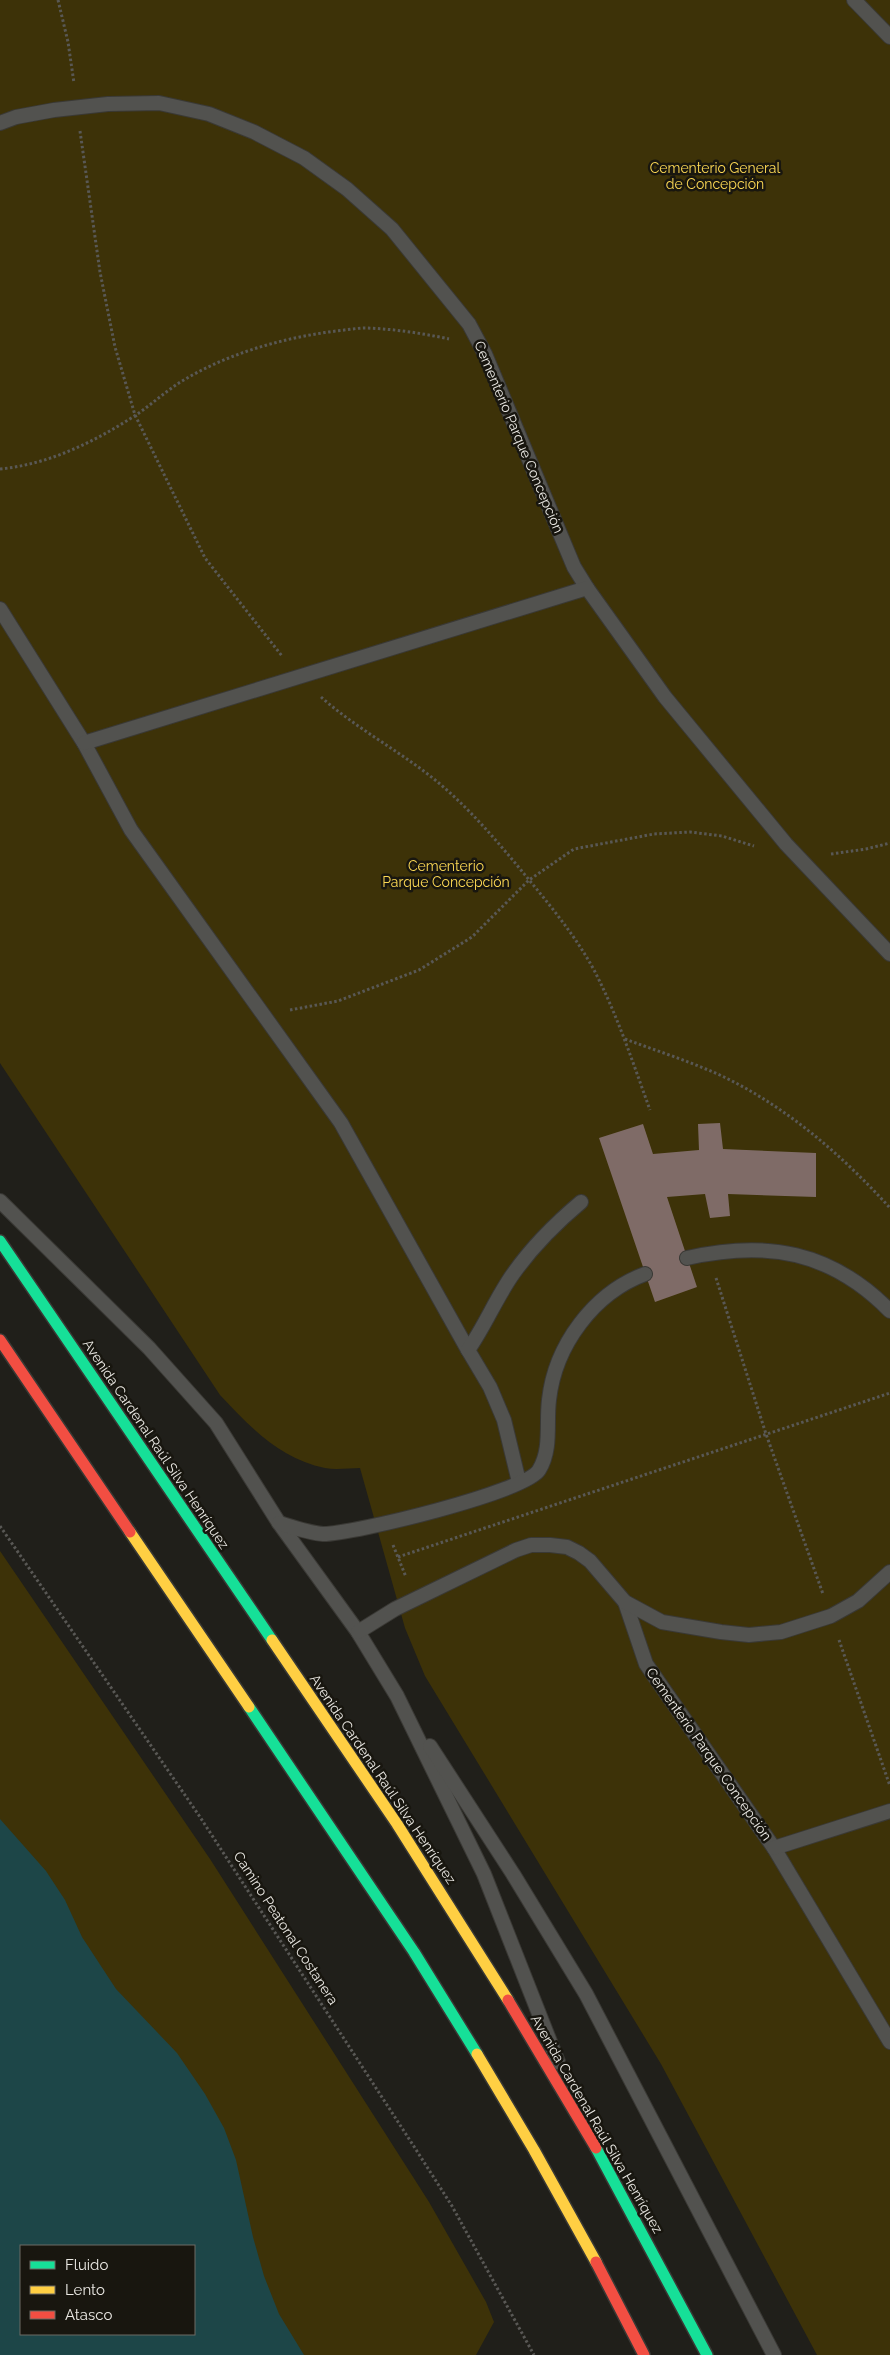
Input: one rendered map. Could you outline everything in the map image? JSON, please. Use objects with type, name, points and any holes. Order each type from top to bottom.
[{"type":"main road","name":"Avenida Cardenal Raúl Silva Henríquez","points":[[0,1241],[402,1833],[522,2021],[589,2137],[707,2355]]},
{"type":"main road","points":[[0,1340],[414,1952],[477,2051],[537,2154],[644,2355]]},
{"type":"lane","points":[[854,0],[890,37]]},
{"type":"lane","name":"Cementerio Parque Concepción","points":[[0,123],[16,117],[78,107],[159,102],[209,114],[254,132],[304,158],[347,189],[392,229],[468,324],[486,354],[574,567],[587,588],[665,697],[798,856],[890,954]]},
{"type":"lane","points":[[84,743],[587,588]]},
{"type":"lane","points":[[0,609],[84,743],[131,830],[341,1123],[490,1387],[504,1420],[519,1482]]},
{"type":"lane","points":[[0,1200],[182,1383],[216,1423],[279,1523],[358,1632],[513,1874],[586,1994],[774,2355]]},
{"type":"lane","points":[[468,1350],[483,1328],[512,1274],[559,1220],[581,1202]]},
{"type":"lane","points":[[687,1258],[708,1253],[750,1249],[805,1257],[832,1268],[854,1280],[875,1296],[890,1311]]},
{"type":"lane","points":[[279,1523],[322,1534],[366,1529],[456,1505],[519,1482],[538,1472],[545,1456],[549,1434],[549,1398],[554,1375],[572,1335],[600,1302],[628,1280],[646,1274]]},
{"type":"lane","name":"Cementerio Parque Concepción","points":[[358,1632],[416,1599],[516,1550],[531,1545],[550,1544],[567,1547],[580,1553],[590,1561],[625,1602],[662,1622],[749,1635],[781,1632],[831,1616],[858,1601],[890,1572]]},
{"type":"lane","name":"Cementerio Parque Concepción","points":[[625,1602],[646,1664],[774,1848],[890,2042]]},
{"type":"lane","points":[[398,1696],[484,1874],[589,2137]]},
{"type":"lane","name":"Cementerio Parque Concepción","points":[[774,1848],[890,1812]]},
{"type":"path","points":[[58,0],[68,42],[78,107],[89,204],[115,347],[135,415],[165,480],[205,558],[248,615],[299,677],[338,712],[401,754],[441,784],[495,837],[567,925],[589,962],[624,1039],[650,1110]]},
{"type":"path","points":[[0,469],[25,466],[56,458],[89,442],[135,415],[181,382],[223,360],[266,345],[311,334],[364,328],[414,332],[451,339],[486,354]]},
{"type":"path","points":[[262,1014],[338,1001],[420,970],[472,937],[530,880],[574,850],[654,834],[690,832],[722,836],[776,854],[798,856],[836,854],[890,843]]},
{"type":"path","points":[[624,1039],[723,1077],[764,1100],[828,1146],[890,1208]]},
{"type":"path","points":[[708,1253],[766,1434],[890,1786]]},
{"type":"path","points":[[398,1557],[890,1393]]},
{"type":"path","points":[[385,1524],[416,1599]]},
{"type":"path","name":"Camino Peatonal Costanera","points":[[0,1526],[200,1817],[413,2145],[452,2206],[534,2355]]},
{"type":"green space","name":"Cementerio Parque Concepción","points":[[0,0],[890,0],[890,2355],[817,2355],[661,2064],[425,1676],[405,1628],[360,1468],[325,1468],[309,1464],[294,1457],[255,1430],[220,1395],[0,1063]]},
{"type":"green space","points":[[0,1551],[210,1859],[429,2202],[486,2302],[494,2322],[476,2355],[0,2355]]},
{"type":"water","points":[[0,1819],[46,1871],[65,1900],[82,1937],[116,1989],[177,2053],[205,2094],[224,2128],[236,2160],[253,2237],[264,2276],[279,2314],[304,2355],[0,2355]]},
{"type":"building","points":[[720,1123],[723,1149],[816,1153],[816,1197],[728,1194],[730,1216],[710,1218],[705,1194],[667,1197],[697,1287],[655,1302],[599,1138],[643,1124],[653,1154],[699,1150],[698,1124]]},
{"type":"traffic: fast","points":[[0,1241],[272,1640]]},
{"type":"traffic: fast","points":[[249,1707],[414,1952],[477,2054]]},
{"type":"traffic: fast","points":[[596,2148],[707,2355]]},
{"type":"traffic: slow","points":[[130,1532],[249,1707]]},
{"type":"traffic: slow","points":[[272,1640],[397,1824],[508,2000]]},
{"type":"traffic: slow","points":[[477,2054],[534,2150],[596,2262]]},
{"type":"traffic: jam","points":[[0,1340],[130,1532]]},
{"type":"traffic: jam","points":[[508,2000],[596,2148]]},
{"type":"traffic: jam","points":[[596,2262],[644,2355]]},
{"type":"park label","name":"Cementerio General de Concepción","points":[[715,176]]}]
